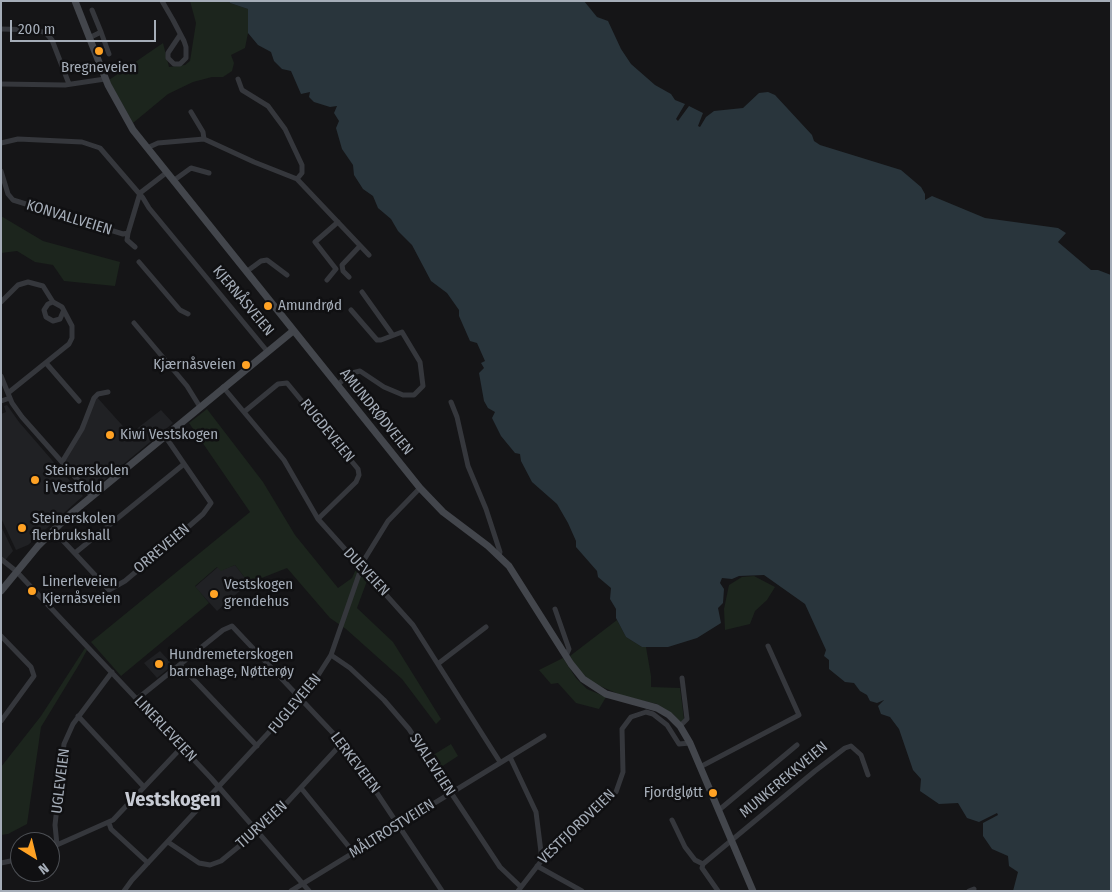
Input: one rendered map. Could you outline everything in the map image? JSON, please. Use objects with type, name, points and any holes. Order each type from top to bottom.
[{"type":"main road","name":"AMUNDRØDVEIEN","points":[[75,1],[105,79],[125,118],[146,148],[420,488],[443,512],[499,556],[519,579],[566,656],[583,679],[611,696],[657,708],[669,715],[680,726],[690,744]]},
{"type":"main road","name":"KJERNÅSVEIEN","points":[[1,591],[16,571],[53,530],[223,387],[293,331]]},
{"type":"main road","name":"MUNKEREKKVEIEN","points":[[690,744],[753,891]]},
{"type":"street","points":[[162,1],[180,35],[186,47],[186,58],[180,64],[174,64],[168,58],[168,53],[180,35]]},
{"type":"street","points":[[92,10],[109,54]]},
{"type":"street","points":[[1,29],[37,30],[46,34],[52,40],[69,84]]},
{"type":"street","points":[[89,38],[101,32]]},
{"type":"street","points":[[1,84],[69,84],[105,79]]},
{"type":"street","points":[[238,79],[242,90],[268,106],[285,129],[302,165],[302,173],[297,179]]},
{"type":"street","points":[[191,112],[203,132],[204,138]]},
{"type":"street","points":[[146,148],[158,143],[204,138],[254,162],[297,179],[359,247],[369,255]]},
{"type":"street","points":[[1,143],[18,139],[91,143],[104,152],[140,193],[166,173]]},
{"type":"street","points":[[173,181],[190,168],[209,174]]},
{"type":"street","name":"KONVALLVEIEN","points":[[1,171],[8,194],[13,200],[118,233],[128,233]]},
{"type":"street","name":"KONVALLVEIEN","points":[[135,247],[127,240],[140,193]]},
{"type":"street","name":"KJERNÅSVEIEN","points":[[140,193],[198,268],[268,351]]},
{"type":"street","points":[[327,280],[336,269],[315,242],[338,222]]},
{"type":"street","points":[[349,277],[343,271],[342,265],[359,247]]},
{"type":"street","points":[[246,272],[261,261],[267,260],[287,275]]},
{"type":"street","points":[[139,262],[180,310],[188,314]]},
{"type":"street","points":[[1,302],[18,285],[28,282],[44,288],[53,302],[60,305],[71,323],[71,340],[1,401]]},
{"type":"street","points":[[362,292],[392,334]]},
{"type":"street","points":[[53,302],[45,308],[46,317],[56,320],[63,312]]},
{"type":"street","points":[[337,385],[352,374],[360,371],[403,395],[414,396],[423,386],[420,362],[402,332],[377,340],[351,310]]},
{"type":"street","points":[[134,323],[187,386],[200,407]]},
{"type":"street","points":[[46,363],[79,401]]},
{"type":"street","points":[[1,376],[9,396],[22,416],[92,496]]},
{"type":"street","name":"RUGDEVEIEN","points":[[244,412],[278,384],[284,382],[288,384],[358,469],[359,475],[356,482],[318,519]]},
{"type":"street","name":"DUEVEIEN","points":[[223,387],[286,462],[318,519],[408,618],[439,663],[500,762]]},
{"type":"street","points":[[62,462],[82,429],[94,398],[98,394],[108,392]]},
{"type":"street","name":"AMUNDRØDVEIEN","points":[[451,402],[457,417],[468,466],[486,509],[500,552],[499,556]]},
{"type":"street","name":"ORREVEIEN","points":[[53,530],[108,589],[113,589],[125,581],[210,507],[209,498],[164,436]]},
{"type":"street","points":[[75,553],[184,464]]},
{"type":"street","name":"FUGLEVEIEN","points":[[124,891],[300,700],[320,675],[331,655],[361,566],[388,521],[420,488]]},
{"type":"street","points":[[1,559],[16,571]]},
{"type":"street","name":"LINERLEVEIEN","points":[[16,571],[259,831],[309,891]]},
{"type":"street","name":"AMUNDRØDVEIEN","points":[[555,609],[569,649],[566,656]]},
{"type":"street","name":"LERKEVEIEN","points":[[137,699],[232,626],[300,700],[343,742],[442,891]]},
{"type":"street","points":[[439,663],[486,627]]},
{"type":"street","points":[[1,721],[34,676],[31,667],[2,639]]},
{"type":"street","points":[[700,767],[798,715],[768,646]]},
{"type":"street","name":"SVALEVEIEN","points":[[331,655],[350,668],[390,706],[415,738],[500,867],[519,889]]},
{"type":"street","points":[[180,665],[257,746]]},
{"type":"street","name":"UGLEVEIEN","points":[[56,832],[63,750],[68,733],[78,716],[112,672]]},
{"type":"street","points":[[680,726],[687,719],[682,678]]},
{"type":"street","name":"VESTFJORDVEIEN","points":[[519,889],[542,860],[616,792],[622,772],[622,729],[630,717],[646,712],[653,714],[666,725],[679,744],[690,744]]},
{"type":"street","points":[[78,716],[144,787]]},
{"type":"street","name":"MÅLTROSTVEIEN","points":[[291,891],[544,736]]},
{"type":"street","name":"TIURVEIEN","points":[[168,842],[199,863],[210,865],[221,861],[259,831],[343,742]]},
{"type":"street","name":"MUNKEREKKVEIEN","points":[[719,810],[797,745]]},
{"type":"street","name":"MUNKEREKKVEIEN","points":[[703,864],[732,842],[791,790],[847,747],[851,746],[858,751],[865,762],[868,775]]},
{"type":"street","points":[[60,844],[109,823],[120,814],[182,747]]},
{"type":"street","points":[[510,757],[536,812],[542,860]]},
{"type":"street","points":[[301,788],[354,852]]},
{"type":"street","points":[[672,820],[690,854],[703,864],[702,868],[718,891]]},
{"type":"street","points":[[109,823],[111,828],[148,863]]},
{"type":"street","points":[[537,866],[582,891]]},
{"type":"shaded area","points":[[190,1],[229,1],[248,9],[248,33],[245,48],[231,55],[234,63],[232,71],[223,77],[212,77],[193,82],[168,94],[133,123],[109,80],[163,43],[169,67],[185,65],[190,61],[196,23]]},
{"type":"shaded area","points":[[229,1],[584,1],[597,17],[608,21],[621,49],[631,64],[655,85],[671,94],[675,100],[685,104],[676,119],[678,121],[689,106],[703,113],[698,126],[700,127],[706,117],[714,111],[743,108],[759,93],[768,92],[775,95],[812,135],[814,141],[820,145],[901,170],[921,187],[925,194],[925,200],[932,196],[985,218],[1058,228],[1066,233],[1058,242],[1091,270],[1098,270],[1111,275],[1111,891],[1013,891],[1018,872],[1009,866],[1008,856],[992,849],[983,836],[983,823],[998,815],[997,813],[979,822],[967,818],[958,803],[939,804],[920,791],[921,779],[913,770],[899,729],[890,717],[881,714],[878,706],[884,700],[877,703],[870,701],[867,695],[860,691],[854,683],[845,682],[829,669],[829,660],[824,656],[826,650],[805,604],[764,575],[739,576],[732,579],[722,578],[720,583],[724,589],[723,603],[718,608],[721,623],[697,638],[668,647],[642,647],[626,637],[616,618],[616,609],[610,599],[611,588],[598,577],[597,571],[576,547],[576,541],[557,504],[532,482],[521,461],[520,454],[515,453],[501,436],[492,418],[495,412],[488,408],[484,401],[479,373],[484,368],[481,363],[485,361],[477,343],[470,341],[459,316],[459,310],[447,293],[431,281],[412,245],[398,231],[391,219],[378,208],[373,196],[363,189],[354,175],[353,165],[342,149],[336,128],[339,121],[334,113],[337,106],[330,107],[314,102],[309,97],[310,92],[301,94],[291,71],[282,69],[274,61],[271,52],[258,45],[248,33],[248,9]]},
{"type":"shaded area","points":[[1,216],[43,241],[120,262],[115,286],[64,281],[53,265],[35,262],[17,251],[1,253]]},
{"type":"shaded area","points":[[95,395],[130,434],[161,410],[173,423],[90,492],[64,461]]},
{"type":"shaded area","name":"Steinerskolen i Vestfold","points":[[7,405],[19,422],[83,496],[28,545],[16,550],[1,518],[1,414],[6,412],[4,406]]},
{"type":"shaded area","points":[[207,409],[263,482],[295,535],[338,588],[352,578],[357,567],[368,578],[357,608],[393,642],[441,719],[436,724],[402,679],[346,629],[330,618],[287,568],[249,583],[235,565],[221,571],[217,567],[195,586],[209,603],[121,676],[91,642],[250,512],[189,423]]},
{"type":"shaded area","points":[[1,526],[13,551],[1,565]]},
{"type":"shaded area","points":[[235,565],[249,583],[217,611],[195,587],[218,567],[221,570]]},
{"type":"shaded area","points":[[754,576],[775,587],[767,600],[755,611],[750,624],[725,630],[724,609],[729,585],[742,577]]},
{"type":"shaded area","points":[[617,620],[626,637],[642,647],[646,647],[651,687],[680,688],[684,719],[681,723],[673,714],[657,704],[623,696],[593,683],[580,673],[570,656]]},
{"type":"shaded area","points":[[85,648],[87,650],[80,663],[41,727],[27,824],[8,834],[1,835],[1,767],[41,716]]},
{"type":"shaded area","name":"Hundremeterskogen barnehage, Nøtterøy","points":[[160,651],[173,665],[157,678],[144,663]]},
{"type":"shaded area","points":[[563,658],[576,678],[587,689],[606,697],[599,709],[576,703],[558,683],[551,684],[539,670]]},
{"type":"shaded area","points":[[451,744],[458,756],[438,769],[430,757]]},
{"type":"place","name":"Bregneveien","points":[[99,51]]},
{"type":"place","name":"Amundrød","points":[[268,306]]},
{"type":"place","name":"Kjærnåsveien","points":[[246,365]]},
{"type":"place","name":"Kiwi Vestskogen","points":[[110,435]]},
{"type":"place","name":"Steinerskolen i Vestfold","points":[[35,480]]},
{"type":"place","name":"Steinerskolen flerbrukshall","points":[[22,528]]},
{"type":"place","name":"Linerleveien Kjernåsveien","points":[[32,591]]},
{"type":"place","name":"Vestskogen grendehus","points":[[214,594]]},
{"type":"place","name":"Hundremeterskogen barnehage, Nøtterøy","points":[[159,664]]},
{"type":"place","name":"Fjordgløtt","points":[[713,793]]},
{"type":"district","name":"Vestskogen","points":[[173,800]]}]
